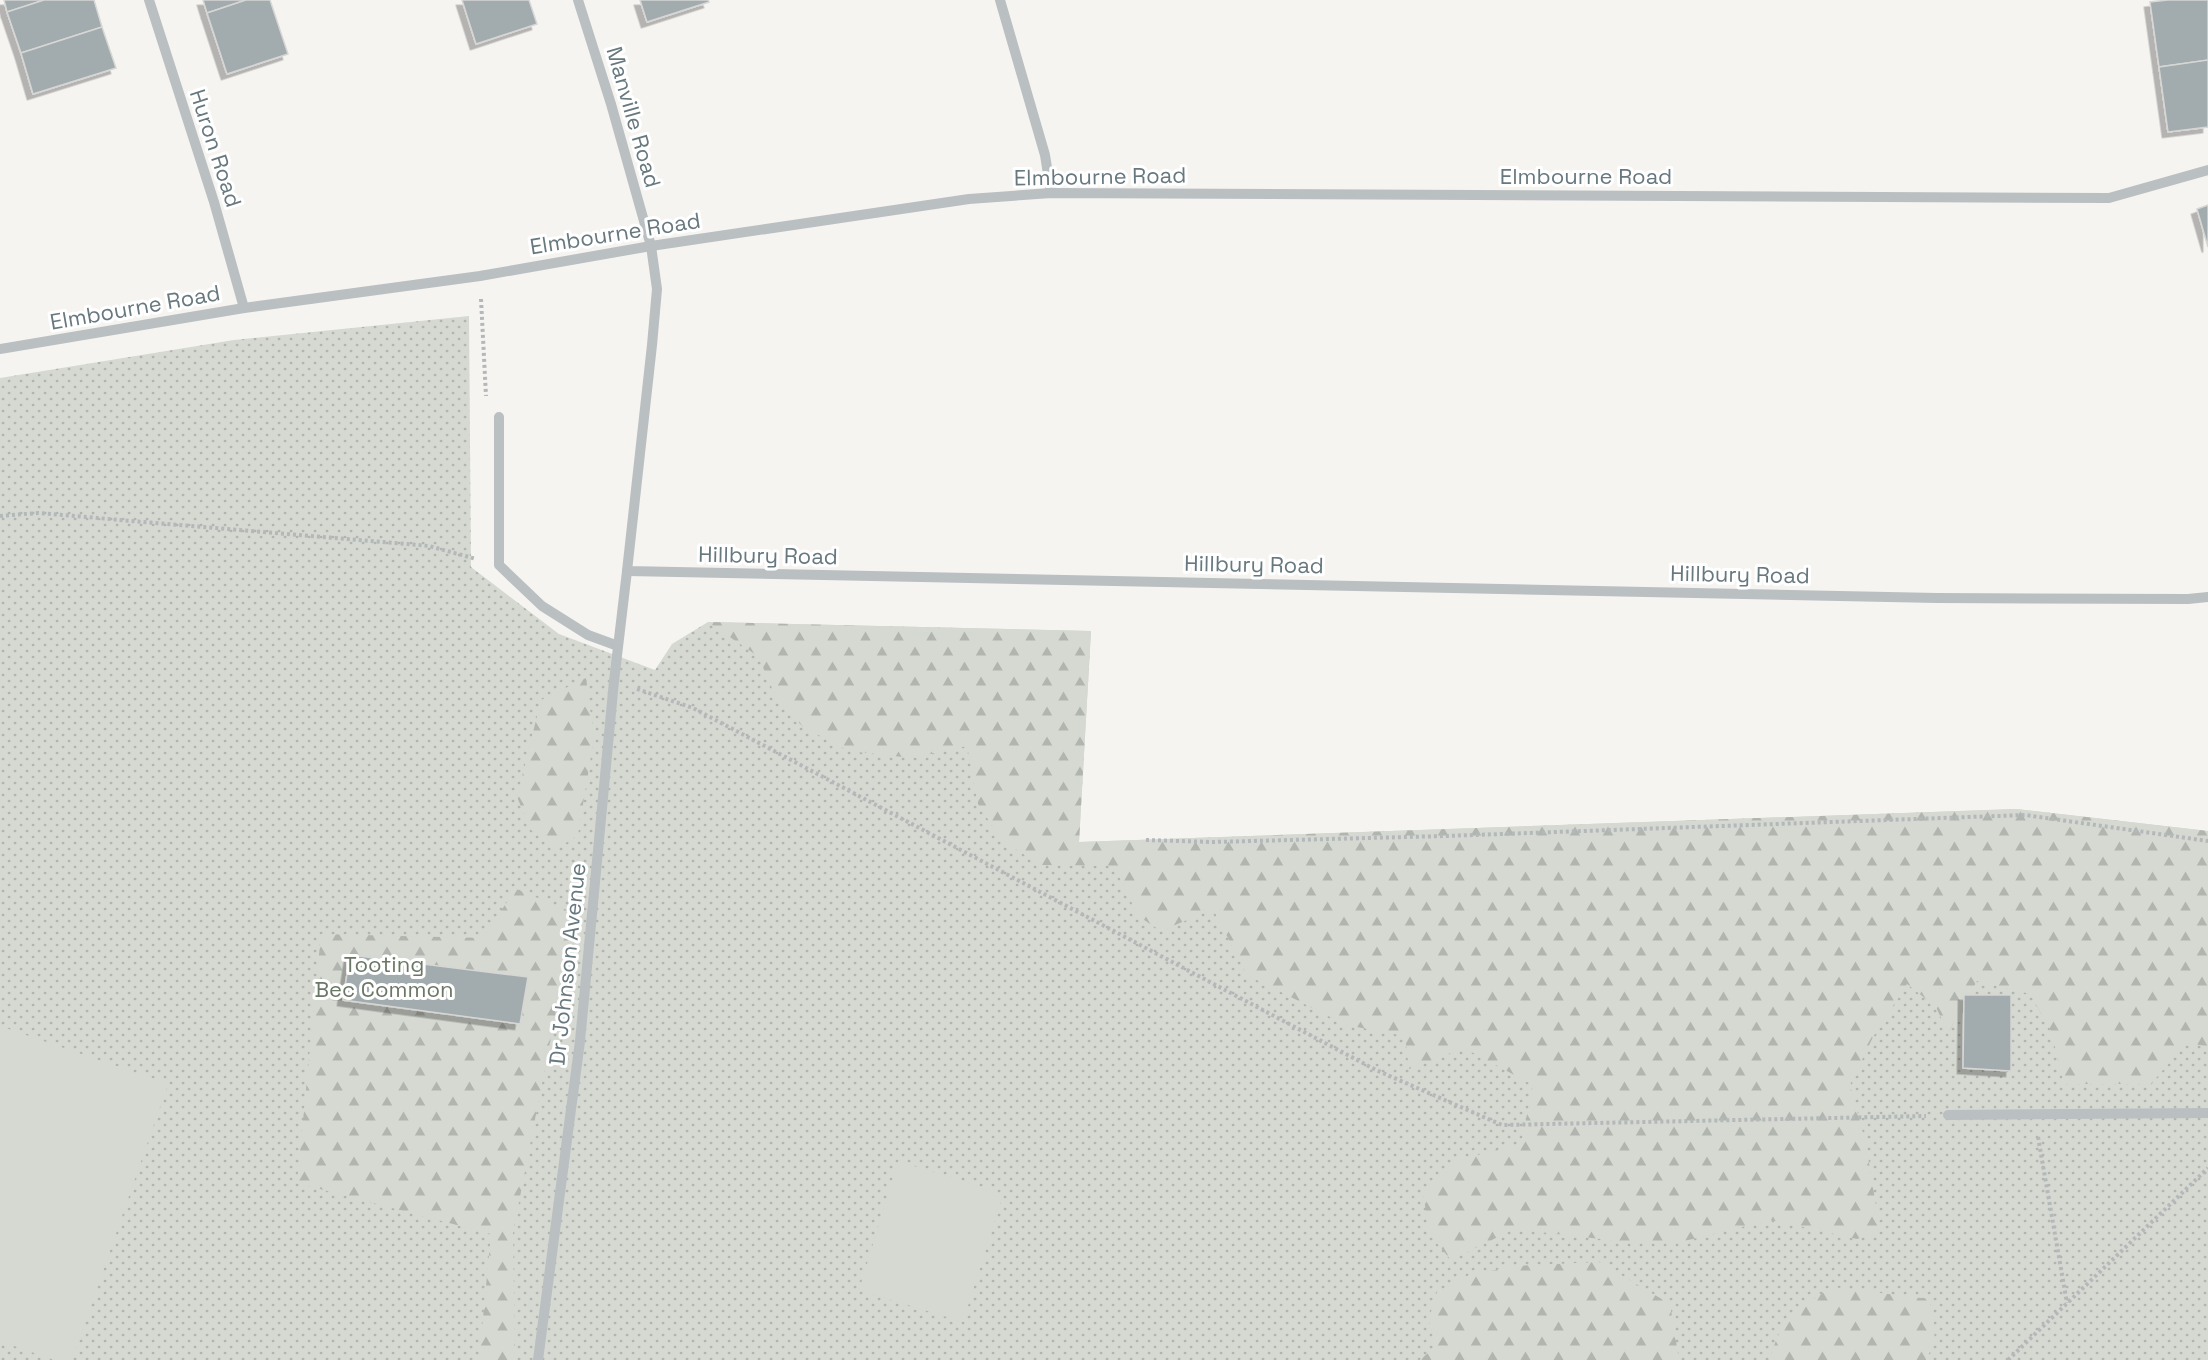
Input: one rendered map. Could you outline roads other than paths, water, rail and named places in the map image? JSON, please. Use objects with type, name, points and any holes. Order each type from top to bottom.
[{"type":"street","name":"Huron Road","points":[[149,0],[214,202],[244,308]]},
{"type":"street","name":"Manville Road","points":[[578,0],[611,104],[651,246]]},
{"type":"street","points":[[1000,0],[1045,155],[1051,193]]},
{"type":"street","name":"Elmbourne Road","points":[[0,349],[244,308],[480,276],[651,246],[969,199],[1051,193],[2109,198],[2208,170]]},
{"type":"street","points":[[627,572],[657,289],[651,246]]},
{"type":"street","points":[[498,417],[499,565],[542,606],[588,635],[618,646]]},
{"type":"street","name":"Hillbury Road","points":[[627,572],[1937,598],[2188,599],[2208,597]]},
{"type":"street","name":"Dr Johnson Avenue","points":[[538,1360],[580,1041],[614,681],[627,572]]},
{"type":"street","points":[[1948,1115],[2208,1113]]},
{"type":"park label","name":"Tooting Bec Common","points":[[384,976]]}]
